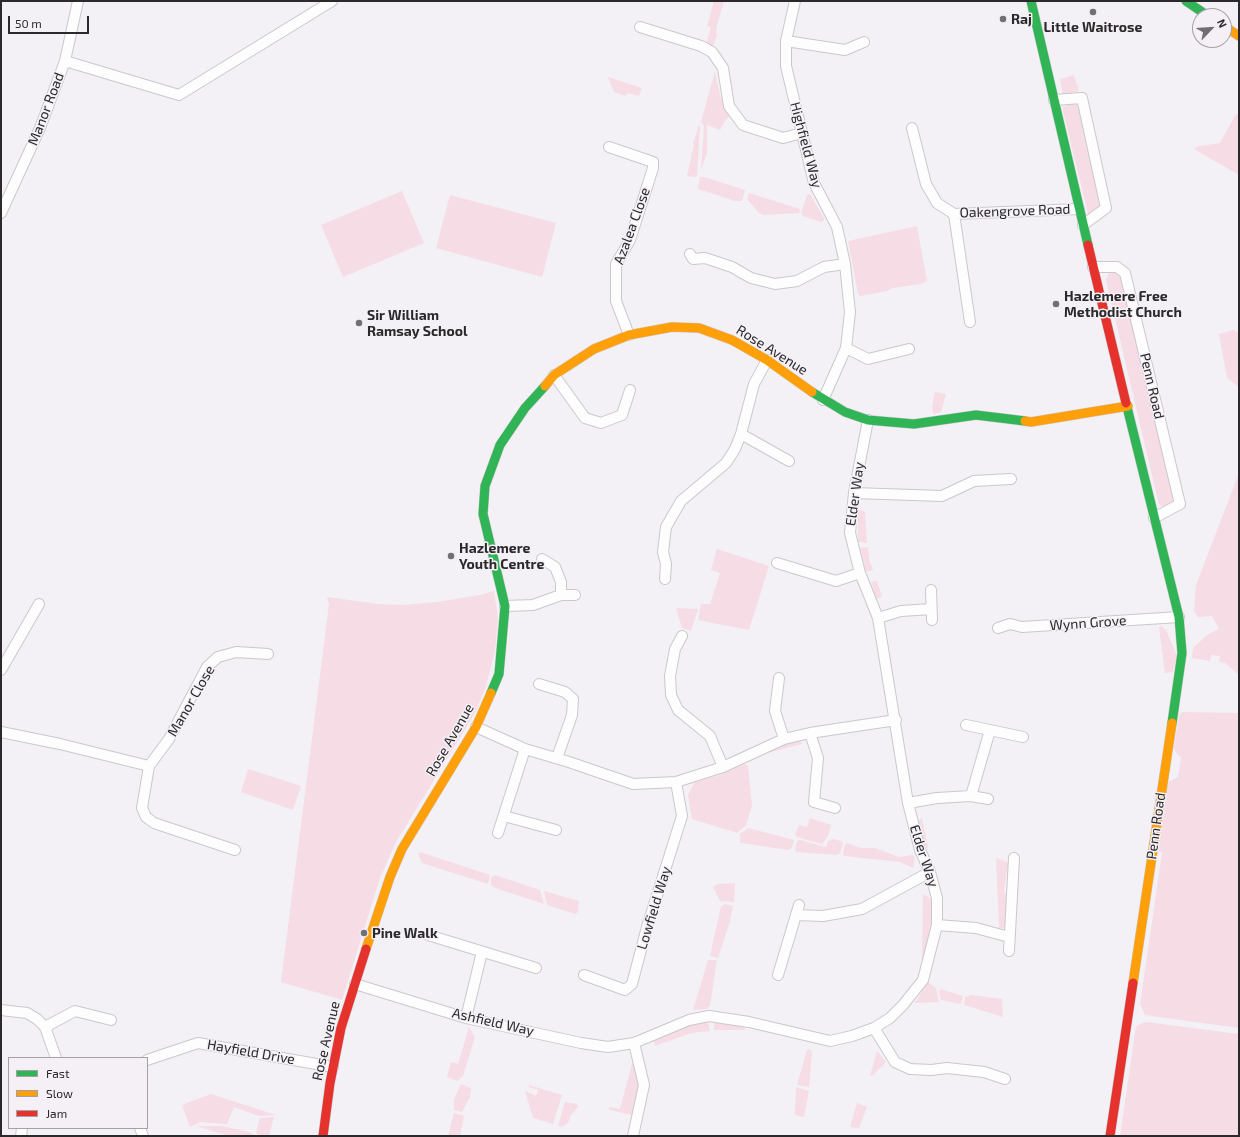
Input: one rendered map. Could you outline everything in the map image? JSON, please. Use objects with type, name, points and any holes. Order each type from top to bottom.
[{"type":"street","name":"Manor Road","points":[[3,206],[40,128],[65,61],[78,1]]},
{"type":"street","points":[[65,61],[179,95],[332,1]]},
{"type":"street","name":"Highfield Way","points":[[795,1],[786,41],[786,66],[814,183],[838,227],[850,312],[846,348],[823,400]]},
{"type":"street","name":"Penn Road","points":[[1031,1],[1093,268],[1128,406],[1154,518],[1180,617],[1182,653],[1110,1136]]},
{"type":"street","points":[[1186,1],[1196,8]]},
{"type":"street","points":[[640,27],[701,46],[712,52],[722,68],[729,106],[743,125],[783,138],[802,133]]},
{"type":"street","points":[[786,41],[845,50],[864,42]]},
{"type":"street","points":[[1054,100],[1082,98],[1106,208],[1083,225]]},
{"type":"street","name":"Oakengrove Road","points":[[912,128],[926,184],[937,203],[954,214],[1079,209]]},
{"type":"street","name":"Azalea Close","points":[[609,147],[653,162],[653,168],[630,240],[616,264],[616,301],[629,335]]},
{"type":"street","points":[[954,214],[970,322]]},
{"type":"street","points":[[690,254],[693,259],[705,258],[732,267],[751,278],[775,284],[797,281],[824,267],[844,264]]},
{"type":"street","name":"Penn Road","points":[[1093,268],[1117,266],[1125,273],[1127,281],[1180,504],[1154,518]]},
{"type":"street","name":"Rose Avenue","points":[[323,1136],[333,1067],[341,1028],[390,876],[402,849],[476,727],[499,674],[505,606],[483,514],[485,486],[500,445],[525,408],[554,376],[594,349],[629,335],[672,327],[699,328],[732,340],[766,360],[823,400],[845,412],[868,420],[914,424],[976,415],[1031,422],[1128,406]]},
{"type":"street","points":[[846,348],[868,359],[909,349]]},
{"type":"street","points":[[665,579],[666,564],[663,552],[666,527],[681,501],[726,463],[741,434],[754,384],[766,360]]},
{"type":"street","points":[[554,376],[585,418],[601,423],[622,415],[630,390]]},
{"type":"street","name":"Elder Way","points":[[634,1043],[689,1020],[709,1016],[749,1022],[830,1041],[852,1036],[874,1028],[890,1018],[923,980],[937,925],[937,898],[930,872],[920,850],[908,804],[896,720],[878,618],[860,573],[850,533],[854,493],[868,420]]},
{"type":"street","points":[[741,434],[789,461]]},
{"type":"street","points":[[854,493],[942,496],[974,481],[1011,479]]},
{"type":"street","points":[[542,559],[555,567],[561,582],[561,595]]},
{"type":"street","points":[[777,563],[836,581],[860,573]]},
{"type":"street","points":[[931,590],[932,620]]},
{"type":"street","points":[[505,606],[533,605],[561,595],[575,595]]},
{"type":"street","points":[[1,670],[39,604]]},
{"type":"street","points":[[878,618],[901,611],[931,609]]},
{"type":"street","name":"Wynn Grove","points":[[998,628],[1010,624],[1022,627],[1180,617]]},
{"type":"street","points":[[682,636],[675,649],[670,676],[671,695],[678,710],[710,736],[723,767]]},
{"type":"street","name":"Manor Close","points":[[235,850],[154,823],[146,817],[142,808],[149,766],[169,739],[208,667],[218,657],[236,652],[268,654]]},
{"type":"street","points":[[779,678],[775,711],[784,739]]},
{"type":"street","points":[[539,684],[566,692],[573,699],[572,715],[557,758]]},
{"type":"street","points":[[476,727],[525,749],[557,758],[633,784],[676,782],[723,767],[784,739],[810,733],[896,720]]},
{"type":"street","points":[[966,725],[1023,737]]},
{"type":"street","points":[[971,796],[990,730]]},
{"type":"street","points":[[1,732],[60,744],[149,766]]},
{"type":"street","points":[[810,733],[818,758],[814,802],[835,808]]},
{"type":"street","points":[[498,833],[525,749]]},
{"type":"street","name":"Lowfield Way","points":[[584,975],[625,990],[632,984],[647,927],[682,816],[676,782]]},
{"type":"street","points":[[908,804],[937,798],[971,796],[988,799]]},
{"type":"street","points":[[504,816],[556,830]]},
{"type":"street","points":[[1009,951],[1014,858]]},
{"type":"street","points":[[796,915],[823,916],[862,909],[930,872]]},
{"type":"street","points":[[778,975],[799,904]]},
{"type":"street","points":[[937,925],[976,928],[1009,938]]},
{"type":"street","points":[[428,935],[536,968]]},
{"type":"street","points":[[466,1018],[482,952]]},
{"type":"street","name":"Ashfield Way","points":[[355,984],[466,1018],[581,1044],[608,1047],[634,1043]]},
{"type":"street","points":[[1,1010],[27,1014],[37,1019],[45,1027],[56,1057]]},
{"type":"street","points":[[45,1027],[75,1011],[111,1020]]},
{"type":"street","points":[[874,1028],[895,1062],[910,1069],[931,1070],[947,1068],[984,1072],[1004,1079]]},
{"type":"street","name":"Hayfield Drive","points":[[148,1060],[198,1043],[333,1067]]},
{"type":"street","points":[[633,1136],[644,1085],[634,1043]]},
{"type":"shaded area","points":[[714,1],[724,1],[716,29],[717,35],[713,47],[706,45],[711,27],[707,26]]},
{"type":"shaded area","points":[[715,71],[720,95],[729,117],[720,130],[707,125],[707,153],[701,171],[704,126],[701,122]]},
{"type":"shaded area","points":[[1074,75],[1079,91],[1063,95],[1060,79]]},
{"type":"shaded area","points":[[608,77],[642,88],[639,96],[627,93],[626,96],[614,92]]},
{"type":"shaded area","points":[[1076,103],[1083,106],[1105,212],[1097,221],[1089,218],[1063,111],[1063,106]]},
{"type":"shaded area","points":[[1236,114],[1239,116],[1239,175],[1194,149],[1199,146],[1220,143]]},
{"type":"shaded area","points":[[699,124],[697,176],[687,176],[693,144]]},
{"type":"shaded area","points":[[700,177],[745,190],[742,201],[735,201],[698,189]]},
{"type":"shaded area","points":[[402,191],[424,243],[343,277],[321,225]]},
{"type":"shaded area","points":[[749,193],[800,209],[799,213],[763,215],[759,213],[747,199]]},
{"type":"shaded area","points":[[810,194],[825,220],[821,222],[803,216],[801,213],[807,195]]},
{"type":"shaded area","points":[[450,195],[556,223],[542,277],[436,248]]},
{"type":"shaded area","points":[[917,226],[927,281],[920,284],[893,288],[887,291],[860,296],[858,294],[848,241]]},
{"type":"shaded area","points":[[1112,271],[1117,272],[1123,277],[1176,497],[1175,503],[1166,508],[1159,505],[1106,280],[1108,274]]},
{"type":"shaded area","points":[[1233,330],[1239,333],[1239,387],[1227,378],[1219,334]]},
{"type":"shaded area","points":[[935,392],[946,394],[941,412],[933,414],[932,406]]},
{"type":"shaded area","points":[[1239,473],[1239,675],[1225,663],[1219,662],[1220,656],[1211,655],[1210,661],[1192,658],[1193,648],[1207,635],[1219,629],[1212,616],[1198,617],[1194,611],[1196,585]]},
{"type":"shaded area","points":[[858,509],[865,512],[867,543],[858,542]]},
{"type":"shaded area","points":[[868,547],[869,559],[873,570],[866,572],[860,548]]},
{"type":"shaded area","points":[[717,549],[769,566],[749,630],[698,620],[701,604],[710,604],[720,573],[711,570]]},
{"type":"shaded area","points":[[877,581],[882,597],[876,599],[871,582]]},
{"type":"shaded area","points":[[494,591],[498,618],[495,651],[486,686],[475,713],[396,842],[380,878],[342,1000],[281,982],[329,604],[327,597],[378,604],[403,605],[437,602],[480,595]]},
{"type":"shaded area","points":[[676,608],[698,609],[691,631],[682,628]]},
{"type":"shaded area","points":[[1161,626],[1166,630],[1177,656],[1173,672],[1165,673],[1159,627]]},
{"type":"shaded area","points":[[1182,712],[1239,713],[1239,1028],[1145,1015],[1140,1004],[1162,853],[1158,851],[1168,782],[1178,777],[1181,757],[1177,754],[1174,748],[1179,715]]},
{"type":"shaded area","points":[[800,739],[802,744],[756,756],[789,741]]},
{"type":"shaded area","points":[[745,764],[748,766],[752,806],[746,825],[737,833],[692,819],[688,795],[695,782],[720,775]]},
{"type":"shaded area","points":[[248,769],[301,786],[293,810],[241,792]]},
{"type":"shaded area","points":[[810,818],[831,825],[828,836],[822,844],[797,837],[795,834],[799,825],[807,827]]},
{"type":"shaded area","points":[[922,818],[928,848],[927,849],[917,821]]},
{"type":"shaded area","points":[[748,828],[794,840],[792,848],[788,850],[742,843],[740,842],[740,834]]},
{"type":"shaded area","points":[[833,839],[841,841],[843,844],[840,853],[837,855],[796,852],[795,850],[797,841],[800,840],[826,847],[828,841]]},
{"type":"shaded area","points":[[847,843],[861,848],[875,848],[899,857],[913,855],[915,858],[913,868],[900,862],[844,856],[843,853]]},
{"type":"shaded area","points":[[420,852],[490,875],[488,884],[422,863],[418,854]]},
{"type":"shaded area","points":[[996,858],[1009,863],[1011,866],[1007,870],[1004,891],[1008,898],[1007,923],[1004,928],[999,928]]},
{"type":"shaded area","points":[[495,875],[540,890],[544,904],[495,888],[491,885],[491,877]]},
{"type":"shaded area","points":[[735,883],[734,902],[720,901],[713,887],[718,884]]},
{"type":"shaded area","points":[[544,891],[579,901],[578,912],[575,914],[547,905]]},
{"type":"shaded area","points":[[923,894],[933,900],[933,926],[926,957],[922,961]]},
{"type":"shaded area","points":[[725,904],[733,906],[730,921],[718,958],[710,956],[721,906]]},
{"type":"shaded area","points":[[708,960],[717,960],[710,1006],[706,1009],[693,1010]]},
{"type":"shaded area","points":[[928,982],[936,988],[939,1002],[915,1003]]},
{"type":"shaded area","points":[[941,989],[963,996],[961,1004],[941,1000],[939,991]]},
{"type":"shaded area","points":[[971,995],[1002,999],[1003,1017],[964,1005],[965,997]]},
{"type":"shaded area","points":[[700,1021],[708,1021],[710,1031],[691,1033],[655,1046],[654,1040],[674,1030]]},
{"type":"shaded area","points":[[714,1021],[744,1026],[745,1030],[714,1030]]},
{"type":"shaded area","points":[[1146,1022],[1239,1034],[1239,1136],[1120,1136],[1136,1026]]},
{"type":"shaded area","points":[[469,1027],[475,1037],[463,1076],[457,1081],[447,1077],[451,1062],[458,1064]]},
{"type":"shaded area","points":[[810,1049],[812,1053],[809,1087],[797,1085],[807,1050]]},
{"type":"shaded area","points":[[877,1051],[886,1062],[873,1075],[870,1076]]},
{"type":"shaded area","points":[[632,1064],[637,1067],[641,1085],[631,1115],[609,1109],[610,1107],[620,1109]]},
{"type":"shaded area","points":[[461,1084],[471,1088],[470,1097],[462,1112],[454,1110],[454,1099]]},
{"type":"shaded area","points":[[529,1085],[562,1095],[553,1124],[533,1118],[525,1091],[536,1096],[538,1090],[529,1087]]},
{"type":"shaded area","points":[[796,1087],[809,1091],[804,1117],[795,1115]]},
{"type":"shaded area","points":[[211,1094],[276,1115],[259,1116],[234,1107],[227,1124],[200,1122],[190,1127],[182,1105]]},
{"type":"shaded area","points":[[565,1102],[577,1104],[578,1107],[571,1115],[568,1123],[562,1127],[558,1126]]},
{"type":"shaded area","points":[[857,1103],[867,1107],[859,1128],[850,1127]]},
{"type":"shaded area","points":[[454,1113],[464,1116],[460,1136],[448,1136]]},
{"type":"shaded area","points":[[274,1117],[269,1136],[260,1136],[256,1133],[260,1118]]},
{"type":"shaded area","points":[[196,1126],[222,1126],[249,1132],[256,1136],[229,1136]]},
{"type":"traffic: fast","points":[[1031,1],[1088,245]]},
{"type":"traffic: fast","points":[[1186,1],[1196,8]]},
{"type":"traffic: fast","points":[[491,693],[499,674],[505,606],[483,514],[485,486],[500,445],[525,408],[545,386]]},
{"type":"traffic: fast","points":[[812,392],[845,412],[868,420],[914,424],[976,415],[1025,421]]},
{"type":"traffic: fast","points":[[1126,403],[1179,617],[1182,653],[1172,723]]},
{"type":"traffic: slow","points":[[1232,31],[1239,36]]},
{"type":"traffic: slow","points":[[545,386],[554,375],[594,349],[629,335],[672,327],[699,328],[732,340],[767,360],[812,392]]},
{"type":"traffic: slow","points":[[1025,421],[1031,422],[1128,406]]},
{"type":"traffic: slow","points":[[366,949],[390,877],[402,849],[476,727],[491,693]]},
{"type":"traffic: slow","points":[[1133,983],[1172,723]]},
{"type":"traffic: jam","points":[[1088,245],[1126,403]]},
{"type":"traffic: jam","points":[[323,1136],[330,1083],[341,1028],[366,949]]},
{"type":"traffic: jam","points":[[1110,1136],[1133,983]]},
{"type":"place","name":"Little Waitrose","points":[[1093,12]]},
{"type":"place","name":"Raj","points":[[1003,19]]},
{"type":"place","name":"Hazlemere Free Methodist Church","points":[[1056,304]]},
{"type":"place","name":"Sir William Ramsay School","points":[[359,323]]},
{"type":"place","name":"Hazlemere Youth Centre","points":[[451,556]]},
{"type":"place","name":"Pine Walk","points":[[364,933]]}]
